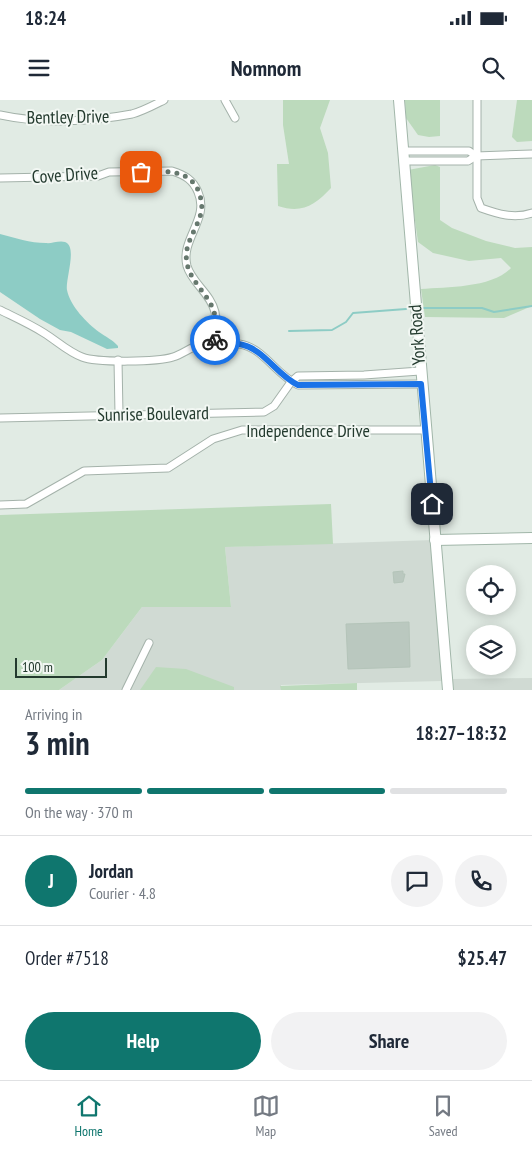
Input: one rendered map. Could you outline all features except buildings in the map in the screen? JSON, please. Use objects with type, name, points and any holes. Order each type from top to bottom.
[{"type":"street","name":"Bentley Drive","points":[[0,115],[44,120],[88,119],[134,114],[164,100]]},
{"type":"street","points":[[225,100],[235,118]]},
{"type":"street","name":"York Road","points":[[398,100],[448,690]]},
{"type":"street","points":[[477,100],[476,156],[478,198],[481,208],[503,216],[524,216],[532,213]]},
{"type":"street","points":[[404,156],[469,151],[476,156],[532,154]]},
{"type":"street","name":"Cove Drive","points":[[0,178],[98,176],[109,172],[172,172],[182,174],[191,180],[198,190],[202,206],[189,242],[186,254],[187,264],[195,282],[215,312],[215,343]]},
{"type":"street","points":[[0,310],[42,332],[73,353],[84,358],[156,360],[173,357],[200,345],[215,343],[240,344],[249,347],[261,355],[291,382],[302,386],[421,384]]},
{"type":"street","points":[[118,360],[118,414]]},
{"type":"street","points":[[291,382],[298,376],[364,375],[420,371]]},
{"type":"street","name":"Sunrise Boulevard","points":[[0,418],[264,412],[274,406],[291,382]]},
{"type":"street","name":"Independence Drive","points":[[0,505],[26,504],[84,471],[168,468],[213,439],[242,430],[426,430]]},
{"type":"street","points":[[435,540],[532,538]]},
{"type":"street","points":[[126,690],[149,643]]},
{"type":"shaded area","points":[[433,540],[442,681],[281,685],[281,690],[59,690],[102,660],[142,607],[231,607],[225,547]]},
{"type":"shaded area","points":[[532,678],[532,690],[452,690],[451,679]]},
{"type":"green space","points":[[283,100],[330,100],[320,128],[328,153],[331,188],[314,203],[294,209],[278,206],[277,164],[289,164],[283,125]]},
{"type":"green space","points":[[405,100],[440,100],[440,136],[418,135],[406,118]]},
{"type":"green space","points":[[517,100],[532,100],[532,141],[517,142],[512,137]]},
{"type":"green space","points":[[435,165],[440,167],[440,220],[452,228],[486,241],[515,248],[532,247],[532,306],[504,318],[425,317],[421,289],[481,283],[503,275],[511,268],[501,258],[469,261],[433,253],[418,242],[408,170]]},
{"type":"green space","points":[[331,504],[333,544],[225,547],[231,607],[142,607],[102,660],[59,690],[0,690],[0,515]]},
{"type":"green space","points":[[156,667],[186,669],[234,687],[234,690],[140,690]]},
{"type":"green space","points":[[357,683],[357,690],[281,690],[280,686]]},
{"type":"water","points":[[0,234],[34,242],[65,242],[69,245],[71,256],[67,290],[69,296],[75,308],[84,319],[114,342],[118,348],[107,349],[71,332],[60,330],[0,292]]},
{"type":"waterway","points":[[421,308],[482,308],[494,312],[532,306]]},
{"type":"waterway","points":[[289,331],[332,330],[346,322],[353,313],[406,309]]},
{"type":"way so far","points":[[141,172],[172,172],[182,174],[191,180],[198,190],[202,206],[201,213],[189,242],[186,254],[187,264],[189,272],[215,312],[215,340]]},
{"type":"route","points":[[215,340],[215,343],[240,344],[249,347],[261,355],[291,382],[302,386],[421,384],[432,504]]}]
